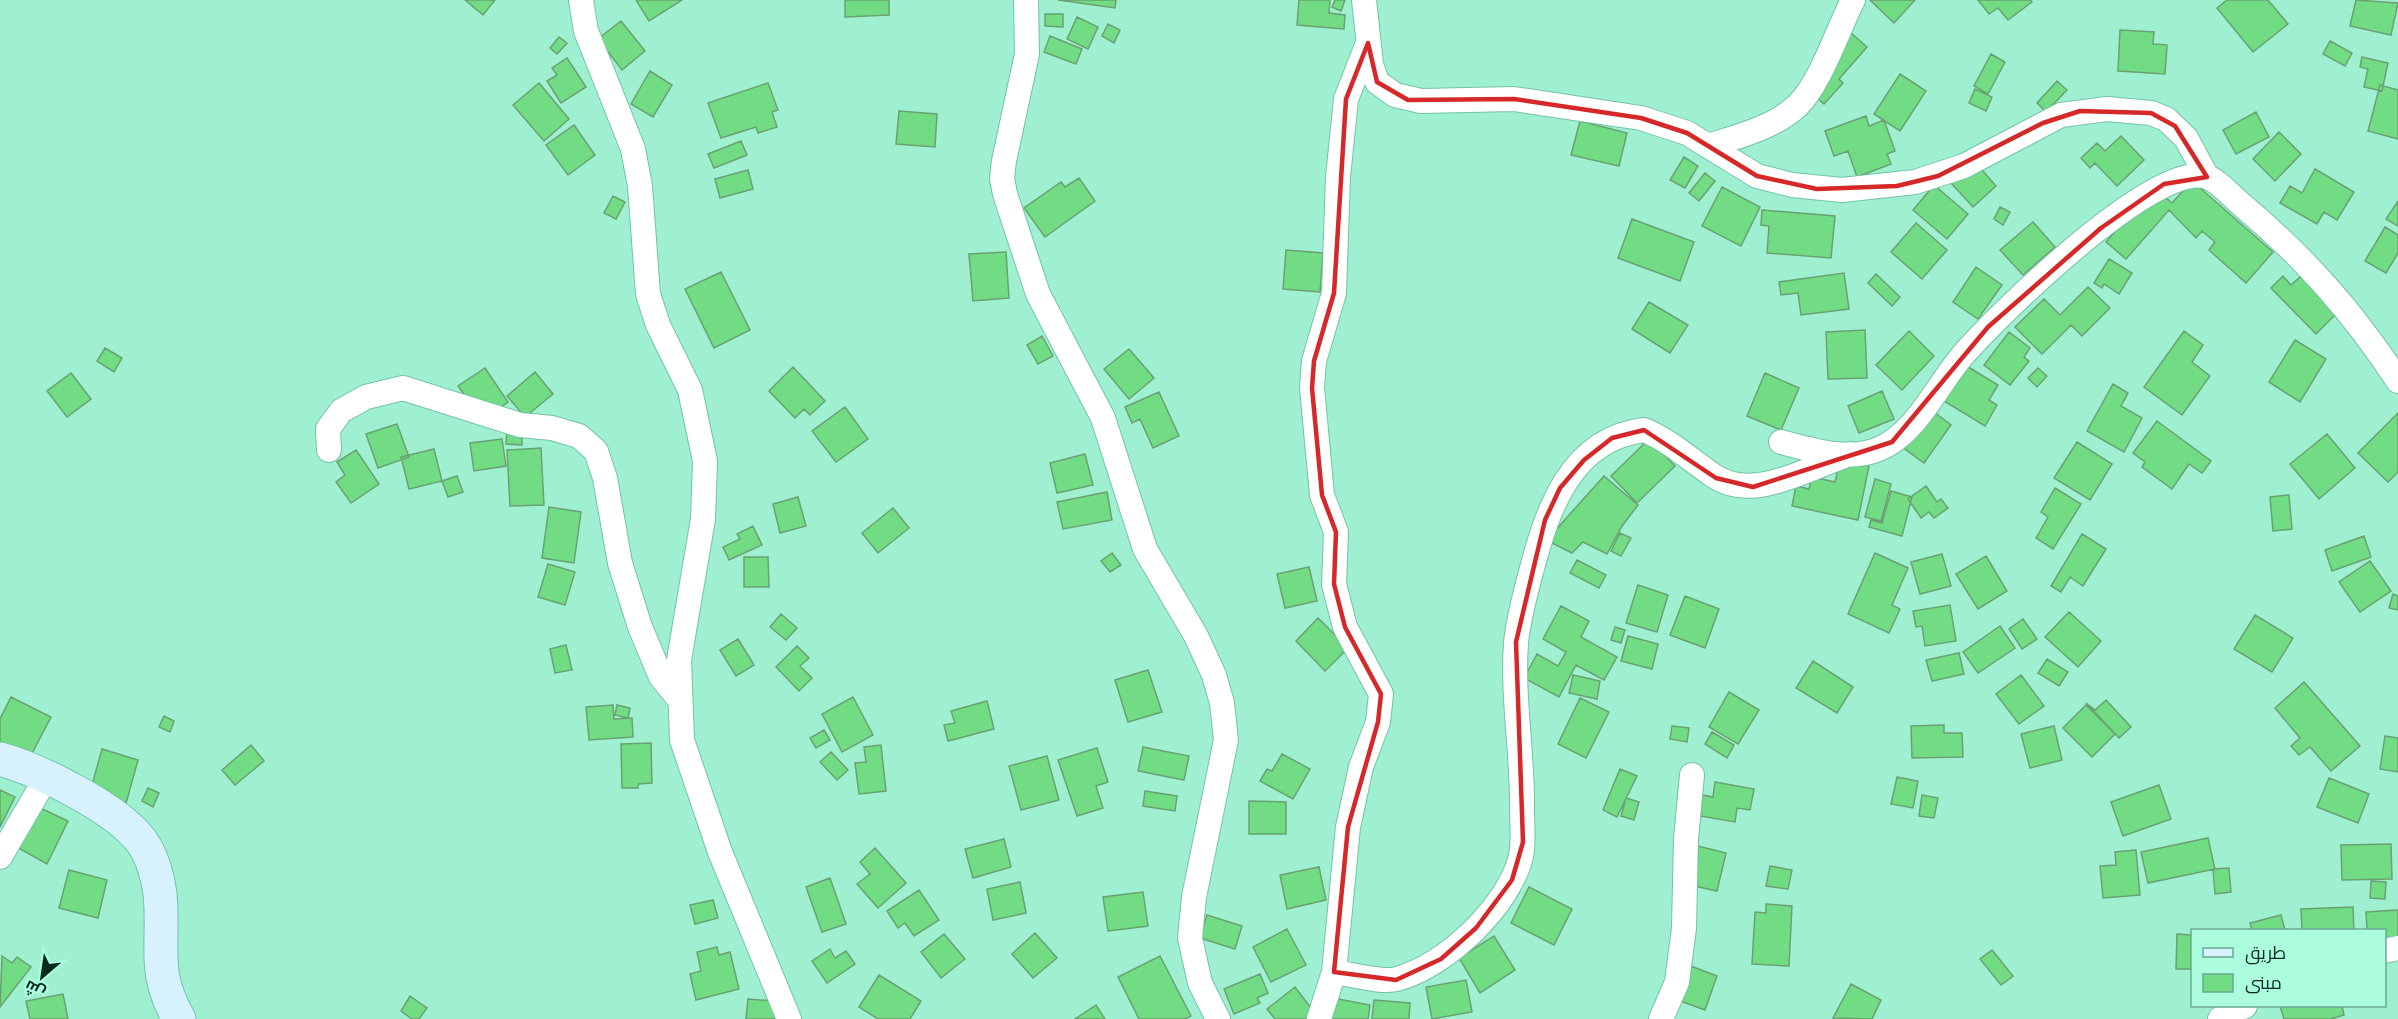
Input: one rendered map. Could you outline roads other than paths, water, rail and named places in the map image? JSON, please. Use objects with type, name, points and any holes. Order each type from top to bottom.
[{"type":"street","points":[[581,0],[586,31],[633,149],[640,186],[648,294],[658,325],[690,390],[705,461],[703,519],[679,660],[682,740],[720,852],[789,1019]]},
{"type":"street","points":[[1026,0],[1027,54],[1004,161],[1002,178],[1005,194],[1038,294],[1103,418],[1145,549],[1196,636],[1214,675],[1222,704],[1226,740],[1194,897],[1190,938],[1200,983],[1218,1019]]},
{"type":"street","points":[[1364,0],[1368,43],[1377,82],[1385,90],[1408,100],[1515,99],[1608,111],[1664,125],[1711,145],[1740,167],[1776,181],[1817,189],[1897,186],[1938,176],[1964,166],[2061,115],[2080,111],[2151,112],[2166,119],[2186,138],[2207,177],[2270,229],[2337,295],[2398,381]]},
{"type":"street","points":[[1711,145],[1769,125],[1799,104],[1815,80],[1853,0]]},
{"type":"street","points":[[1319,1019],[1334,972],[1348,827],[1361,767],[1378,722],[1381,694],[1345,627],[1334,584],[1336,532],[1322,495],[1312,388],[1314,361],[1334,293],[1338,177],[1346,99],[1368,43]]},
{"type":"street","points":[[1781,442],[1828,454],[1850,454],[1866,453],[1892,442],[1918,416],[1954,366],[1988,327],[2039,279],[2101,228],[2164,184],[2182,178],[2207,177]]},
{"type":"street","points":[[329,450],[328,429],[340,411],[366,397],[403,388],[520,425],[552,428],[579,436],[596,451],[605,478],[620,563],[640,627],[661,677],[680,700]]},
{"type":"street","points":[[1334,972],[1396,980],[1441,959],[1476,928],[1512,880],[1523,842],[1516,642],[1545,520],[1560,488],[1584,460],[1612,438],[1644,430],[1672,445],[1716,478],[1742,487],[1754,487],[1772,483],[1850,454]]},
{"type":"street","points":[[0,759],[46,778],[115,817],[141,840],[148,852],[160,893],[160,970],[166,995],[179,1019]]},
{"type":"street","points":[[1661,1019],[1677,982],[1683,928],[1686,839],[1692,775]]},
{"type":"street","points":[[0,857],[46,778]]}]
